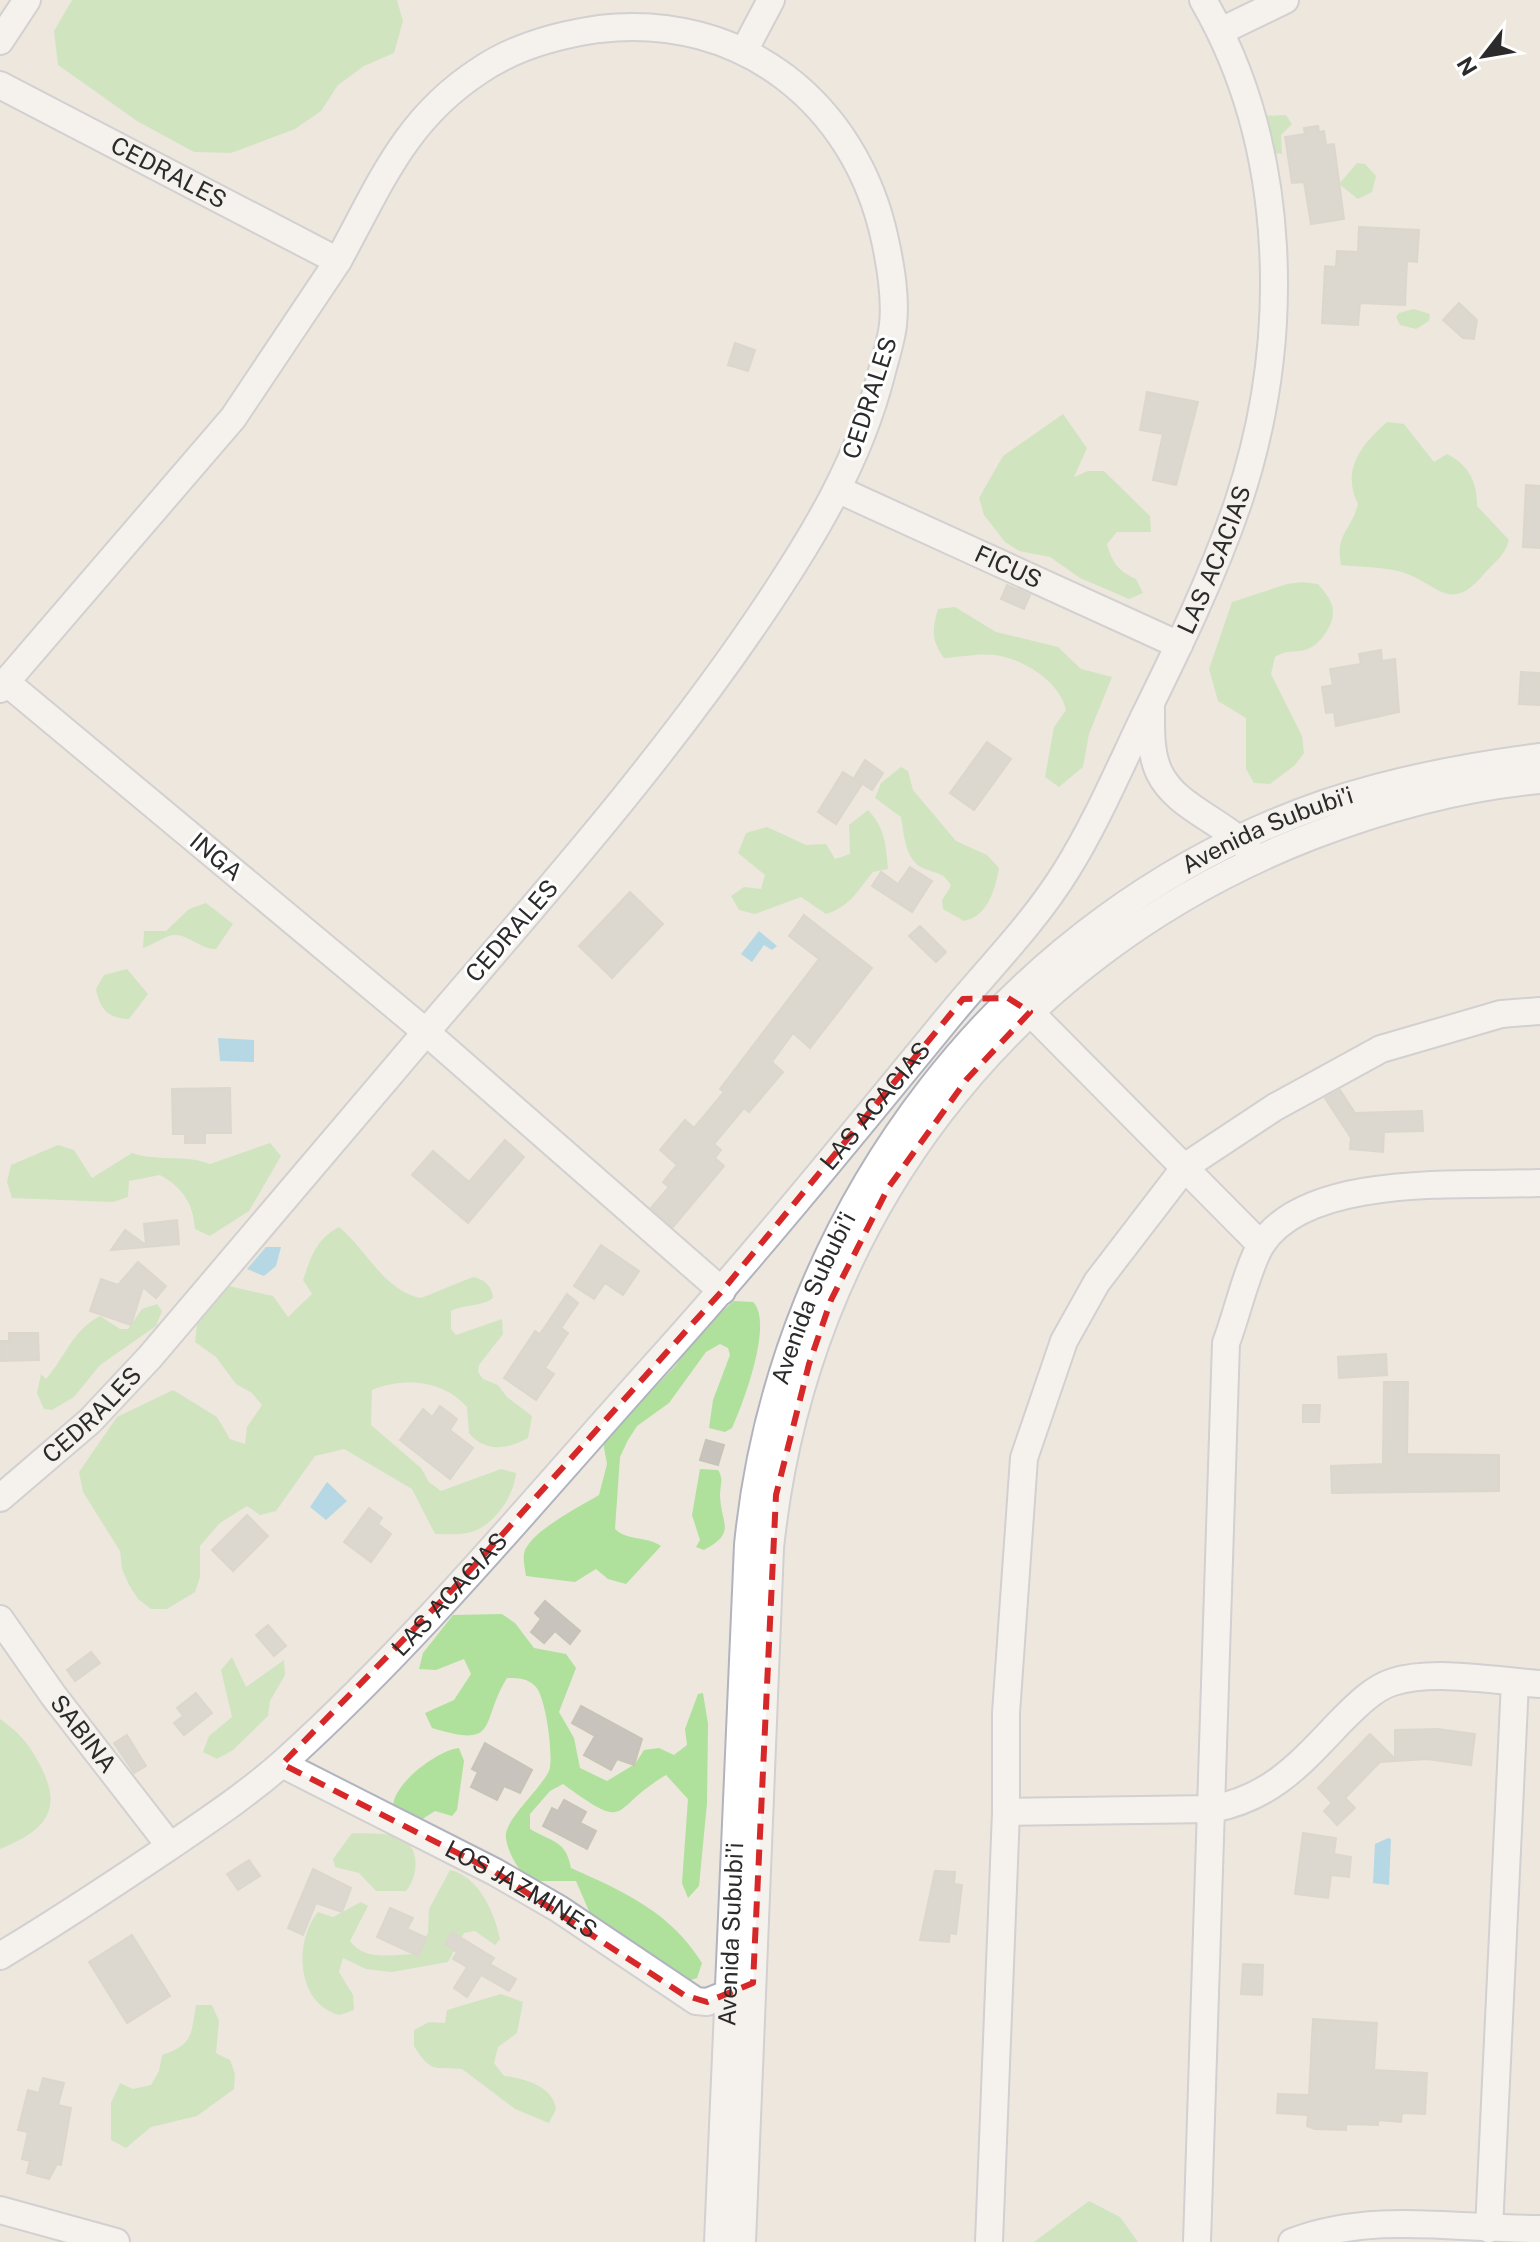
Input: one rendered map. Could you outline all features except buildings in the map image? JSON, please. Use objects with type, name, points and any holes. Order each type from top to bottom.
[{"type":"street","points":[[0,41],[27,0]]},
{"type":"street","points":[[744,51],[771,0]]},
{"type":"street","name":"LAS ACACIAS","points":[[0,1956],[85,1906],[215,1818],[282,1764],[454,1588],[722,1291],[1064,874],[1179,645],[1239,501],[1260,417],[1271,346],[1274,276],[1264,170],[1253,123],[1221,31],[1203,0]]},
{"type":"street","points":[[1221,31],[1285,0]]},
{"type":"street","name":"CEDRALES","points":[[0,1498],[90,1421],[150,1357],[634,789],[727,665],[809,542],[839,490],[874,400],[893,326],[892,272],[877,201],[855,152],[815,104],[773,67],[744,51],[682,29],[619,27],[567,33],[520,49],[469,78],[437,102],[407,135],[338,261],[233,418],[3,685]]},
{"type":"street","name":"CEDRALES","points":[[0,85],[338,261]]},
{"type":"street","name":"FICUS","points":[[839,490],[1179,645]]},
{"type":"street","name":"INGA","points":[[3,685],[426,1032]]},
{"type":"street","points":[[1150,705],[1158,770],[1173,793],[1248,848]]},
{"type":"street","name":"Avenida Sububi'i","points":[[1248,848],[1325,803],[1434,773],[1540,757]]},
{"type":"street","name":"Avenida Sububi'i","points":[[718,2242],[727,1995],[753,1490],[766,1427],[810,1290],[851,1207],[901,1125],[1101,922],[1177,873],[1248,848],[1439,796],[1540,780]]},
{"type":"street","points":[[995,960],[1019,1005],[1186,1166],[1261,1245]]},
{"type":"street","points":[[963,999],[1019,1005]]},
{"type":"street","name":"Avenida Sububi'i","points":[[742,2242],[770,1548],[776,1495],[789,1432],[831,1300],[877,1207],[909,1156],[1019,1005]]},
{"type":"street","points":[[989,2242],[1006,1812],[1006,1713],[1024,1458],[1064,1341],[1097,1282],[1186,1166],[1275,1107],[1381,1049],[1501,1014],[1540,1011]]},
{"type":"street","points":[[426,1032],[722,1291]]},
{"type":"street","points":[[1197,2242],[1226,1343],[1261,1245],[1289,1219],[1318,1202],[1370,1190],[1540,1183]]},
{"type":"street","name":"SABINA","points":[[0,1619],[53,1695],[170,1846]]},
{"type":"street","points":[[1006,1812],[1212,1809],[1240,1804],[1284,1779],[1361,1701],[1392,1682],[1429,1677],[1528,1683],[1489,2229]]},
{"type":"street","name":"LOS JAZMINES","points":[[282,1764],[508,1879],[559,1909],[684,1995],[707,2002],[753,1983]]},
{"type":"street","points":[[0,2210],[116,2242]]},
{"type":"street","points":[[1292,2242],[1328,2229],[1402,2222],[1489,2229],[1540,2229]]},
{"type":"highlighted area","points":[[1008,998],[1030,1012],[967,1079],[888,1188],[831,1300],[809,1364],[776,1495],[753,1983],[707,2002],[684,1995],[495,1872],[282,1764],[454,1588],[722,1291],[963,999]]},
{"type":"green space","points":[[72,0],[397,0],[403,21],[394,53],[364,66],[338,85],[321,111],[295,129],[231,153],[194,152],[137,121],[58,65],[54,31]]},
{"type":"green space","points":[[1286,115],[1292,124],[1281,135],[1282,154],[1269,152],[1261,116]]},
{"type":"green space","points":[[1357,163],[1365,164],[1376,176],[1372,192],[1358,199],[1339,184]]},
{"type":"green space","points":[[1414,309],[1430,314],[1429,321],[1416,329],[1400,325],[1396,317],[1399,313]]},
{"type":"green space","points":[[1063,414],[1087,448],[1074,477],[1088,471],[1104,471],[1150,516],[1151,532],[1117,532],[1107,544],[1117,565],[1136,579],[1143,593],[1129,599],[1080,578],[1050,557],[1019,551],[1005,542],[984,515],[979,498],[1003,456]]},
{"type":"green space","points":[[1387,422],[1404,424],[1434,462],[1447,454],[1461,463],[1476,490],[1477,506],[1509,540],[1499,558],[1472,587],[1461,593],[1442,592],[1398,571],[1341,565],[1340,546],[1358,504],[1352,480],[1356,459]]},
{"type":"green space","points":[[1287,584],[1318,584],[1328,596],[1333,607],[1331,623],[1320,640],[1310,648],[1275,657],[1271,674],[1302,736],[1304,753],[1295,765],[1270,784],[1254,783],[1246,769],[1246,718],[1218,701],[1209,669],[1232,602]]},
{"type":"green space","points":[[955,607],[996,632],[1058,647],[1081,669],[1112,677],[1089,734],[1083,767],[1059,787],[1045,777],[1054,727],[1066,710],[1062,700],[1049,681],[1029,667],[1006,657],[976,655],[944,658],[934,634],[938,609]]},
{"type":"green space","points":[[901,767],[908,771],[913,790],[956,841],[987,855],[999,868],[989,901],[972,918],[964,921],[943,909],[942,900],[951,886],[948,881],[913,860],[901,817],[875,798],[881,783]]},
{"type":"green space","points":[[868,810],[881,830],[888,869],[873,872],[848,902],[826,914],[801,897],[755,914],[739,910],[731,896],[744,887],[761,889],[765,875],[738,853],[746,833],[767,827],[806,845],[826,844],[835,859],[850,854],[849,825]]},
{"type":"green space","points":[[206,903],[233,924],[216,949],[173,935],[143,948],[144,931],[166,931],[189,909]]},
{"type":"green space","points":[[127,969],[148,994],[129,1019],[106,1012],[96,989],[104,975]]},
{"type":"green space","points":[[270,1143],[281,1156],[249,1211],[210,1236],[195,1229],[192,1211],[185,1197],[175,1185],[160,1175],[129,1181],[128,1197],[113,1202],[12,1198],[7,1182],[11,1165],[58,1145],[74,1150],[92,1178],[132,1153],[210,1164]]},
{"type":"green space","points":[[339,1227],[386,1279],[408,1294],[421,1298],[473,1277],[484,1281],[489,1287],[493,1298],[489,1301],[451,1311],[451,1329],[456,1335],[502,1319],[503,1334],[479,1365],[478,1372],[483,1379],[498,1385],[507,1397],[532,1416],[528,1438],[505,1447],[482,1444],[469,1433],[467,1407],[457,1398],[435,1386],[410,1383],[372,1390],[371,1425],[421,1468],[429,1482],[441,1491],[501,1469],[516,1473],[511,1492],[493,1519],[476,1530],[435,1534],[412,1489],[344,1449],[315,1456],[276,1511],[260,1515],[247,1506],[220,1523],[200,1546],[200,1577],[195,1592],[167,1609],[151,1609],[138,1599],[129,1585],[122,1569],[120,1551],[83,1492],[79,1472],[117,1417],[173,1390],[217,1417],[230,1439],[245,1444],[247,1427],[262,1405],[252,1393],[236,1384],[216,1357],[195,1342],[198,1317],[220,1284],[273,1296],[288,1317],[312,1294],[303,1280],[315,1249]]},
{"type":"green space","points":[[734,1301],[753,1302],[759,1312],[760,1327],[754,1364],[732,1428],[725,1432],[709,1428],[713,1400],[730,1355],[728,1348],[720,1344],[706,1352],[669,1403],[637,1426],[620,1457],[615,1529],[661,1546],[626,1584],[608,1579],[596,1569],[575,1582],[526,1576],[524,1553],[530,1542],[558,1519],[599,1495],[607,1464],[603,1442],[676,1365],[698,1332]]},
{"type":"green space","points":[[157,1304],[162,1311],[156,1326],[100,1365],[74,1397],[52,1410],[44,1409],[37,1393],[41,1374],[46,1379],[82,1329],[100,1316],[120,1329],[128,1329],[142,1309]]},
{"type":"green space","points":[[700,1469],[718,1470],[720,1473],[725,1527],[721,1538],[704,1550],[696,1547],[700,1540],[692,1515]]},
{"type":"green space","points":[[502,1614],[515,1623],[534,1648],[566,1654],[576,1668],[559,1712],[574,1738],[580,1768],[607,1781],[635,1764],[644,1750],[659,1748],[674,1755],[687,1745],[685,1729],[698,1694],[703,1693],[708,1724],[707,1803],[699,1886],[688,1898],[682,1883],[688,1799],[666,1775],[619,1811],[600,1808],[563,1784],[550,1791],[530,1814],[530,1829],[562,1847],[571,1868],[645,1905],[676,1930],[702,1963],[697,1978],[682,1983],[600,1923],[589,1911],[576,1881],[529,1881],[514,1861],[507,1844],[507,1831],[516,1814],[544,1779],[550,1764],[546,1715],[540,1693],[533,1684],[523,1679],[507,1678],[485,1728],[479,1733],[454,1734],[432,1728],[425,1713],[454,1700],[471,1674],[464,1659],[436,1670],[419,1669],[423,1653],[453,1615]]},
{"type":"green space","points":[[232,1657],[246,1687],[284,1660],[285,1675],[270,1701],[268,1716],[233,1750],[217,1759],[203,1752],[209,1736],[232,1717],[221,1670]]},
{"type":"green space","points":[[0,1719],[19,1734],[40,1765],[47,1781],[50,1807],[38,1827],[0,1849]]},
{"type":"green space","points":[[459,1748],[464,1761],[457,1810],[452,1816],[435,1811],[421,1820],[393,1806],[401,1788],[418,1769],[440,1755]]},
{"type":"green space","points":[[352,1833],[387,1834],[398,1837],[411,1847],[416,1861],[406,1891],[376,1891],[359,1873],[335,1867],[333,1859]]},
{"type":"green space","points":[[450,1870],[469,1880],[484,1897],[500,1939],[495,1945],[475,1931],[464,1933],[448,1962],[392,1972],[366,1969],[343,1958],[339,1972],[353,1995],[354,2010],[340,2015],[326,2009],[315,1999],[308,1986],[303,1955],[305,1939],[318,1912],[333,1917],[361,1902],[368,1906],[350,1941],[356,1948],[380,1955],[416,1954],[428,1933],[429,1909]]},
{"type":"green space","points":[[501,1994],[523,2002],[517,2033],[498,2047],[494,2063],[504,2076],[528,2081],[549,2094],[556,2109],[549,2123],[515,2109],[462,2069],[429,2065],[414,2046],[414,2030],[429,2022],[445,2023],[447,2010]]},
{"type":"green space","points":[[196,2005],[212,2005],[219,2021],[216,2053],[230,2060],[235,2074],[234,2089],[197,2116],[151,2127],[126,2148],[111,2140],[111,2103],[120,2083],[133,2089],[151,2085],[159,2071],[162,2055],[180,2047],[189,2038]]},
{"type":"green space","points":[[1089,2201],[1120,2217],[1138,2242],[1034,2242]]},
{"type":"water","points":[[759,931],[777,946],[772,950],[764,945],[752,962],[741,954]]},
{"type":"water","points":[[218,1038],[254,1040],[254,1062],[220,1061]]},
{"type":"water","points":[[266,1247],[281,1247],[276,1266],[264,1276],[247,1269]]},
{"type":"water","points":[[327,1482],[347,1501],[326,1520],[310,1507]]},
{"type":"water","points":[[1391,1839],[1389,1885],[1373,1883],[1375,1844]]}]
